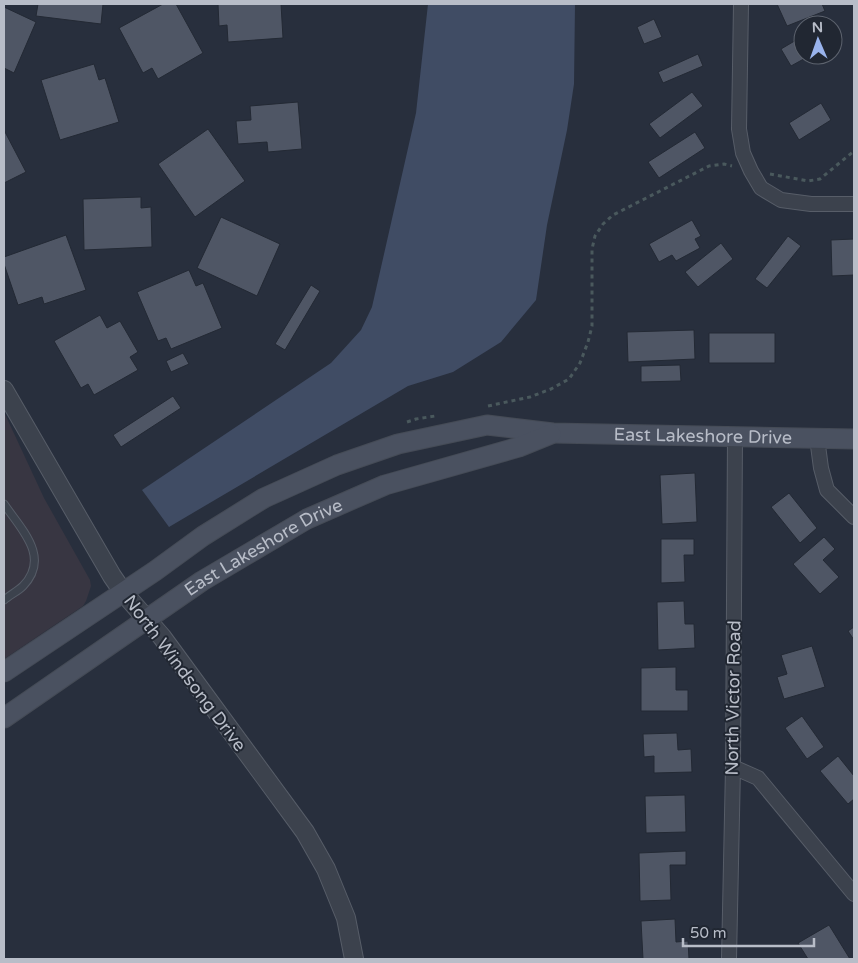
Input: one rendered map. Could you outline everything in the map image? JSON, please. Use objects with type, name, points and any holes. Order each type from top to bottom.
[{"type":"main road","name":"East Lakeshore Drive","points":[[4,672],[155,571],[203,536],[264,498],[337,466],[398,444],[487,425],[553,433],[854,438]]},
{"type":"main road","name":"East Lakeshore Drive","points":[[4,718],[202,582],[307,519],[385,485],[519,446],[553,433]]},
{"type":"street","points":[[741,4],[739,129],[743,153],[761,188],[781,200],[812,204],[854,204]]},
{"type":"street","name":"North Windsong Drive","points":[[4,390],[107,568],[123,592],[162,637],[304,832],[326,869],[346,918],[354,959]]},
{"type":"street","name":"North Victor Road","points":[[729,959],[736,436]]},
{"type":"street","points":[[817,438],[821,468],[827,490],[854,517]]},
{"type":"street","points":[[733,767],[758,778],[854,894]]},
{"type":"lane","points":[[4,504],[32,544],[35,561],[30,578],[21,588],[4,600]]},
{"type":"path","points":[[569,379],[580,363],[592,326],[592,249],[595,236],[603,224],[613,215],[709,166],[724,164],[808,180],[820,179],[854,151]]},
{"type":"shaded area","points":[[4,412],[44,498],[90,580],[91,586],[83,606],[4,659]]},
{"type":"water","points":[[428,4],[575,4],[574,84],[567,130],[547,225],[536,300],[501,342],[453,372],[408,386],[169,527],[142,490],[331,363],[361,330],[372,307],[416,113]]},
{"type":"building","points":[[38,4],[103,4],[101,24],[36,16]]},
{"type":"building","points":[[163,4],[176,4],[203,53],[158,79],[152,68],[143,73],[119,28]]},
{"type":"building","points":[[218,4],[281,4],[283,38],[228,42],[227,25],[219,26]]},
{"type":"building","points":[[777,4],[822,4],[825,11],[815,15],[793,15],[793,24],[787,26]]},
{"type":"building","points":[[4,7],[36,22],[14,73],[4,68]]},
{"type":"building","points":[[654,19],[662,37],[644,44],[637,27]]},
{"type":"building","points":[[793,42],[793,65],[791,66],[781,49]]},
{"type":"building","points":[[698,54],[703,66],[663,83],[658,72]]},
{"type":"building","points":[[94,64],[99,80],[105,78],[119,122],[60,140],[41,80]]},
{"type":"building","points":[[692,92],[703,106],[660,138],[649,124]]},
{"type":"building","points":[[298,102],[302,149],[268,152],[267,142],[238,144],[236,121],[251,120],[250,106]]},
{"type":"building","points":[[821,103],[831,120],[799,140],[789,123]]},
{"type":"building","points":[[208,129],[245,181],[195,217],[158,164]]},
{"type":"building","points":[[4,130],[26,172],[4,183]]},
{"type":"building","points":[[695,132],[705,148],[659,178],[648,162]]},
{"type":"building","points":[[141,197],[141,208],[151,207],[152,247],[84,250],[83,199]]},
{"type":"building","points":[[221,217],[280,244],[257,296],[197,268]]},
{"type":"building","points":[[692,220],[701,236],[695,239],[700,248],[676,261],[672,255],[659,262],[649,244]]},
{"type":"building","points":[[66,235],[86,290],[44,304],[42,297],[18,305],[4,264],[4,257]]},
{"type":"building","points":[[788,236],[801,246],[767,288],[755,279]]},
{"type":"building","points":[[854,239],[854,275],[832,276],[831,240]]},
{"type":"building","points":[[721,243],[733,259],[698,287],[685,272]]},
{"type":"building","points":[[189,270],[196,286],[203,283],[222,328],[171,349],[166,338],[158,341],[137,292]]},
{"type":"building","points":[[311,285],[320,291],[285,350],[275,344]]},
{"type":"building","points":[[100,315],[107,328],[120,321],[138,352],[130,357],[138,370],[94,395],[88,384],[81,388],[54,341]]},
{"type":"building","points":[[694,330],[695,359],[628,362],[627,332]]},
{"type":"building","points":[[709,333],[775,333],[775,363],[709,363]]},
{"type":"building","points":[[183,353],[189,364],[171,372],[166,361]]},
{"type":"building","points":[[680,365],[681,381],[641,382],[641,366]]},
{"type":"building","points":[[173,396],[181,408],[121,447],[113,435]]},
{"type":"building","points":[[695,473],[697,522],[662,524],[660,475]]},
{"type":"building","points":[[789,493],[817,528],[800,543],[771,507]]},
{"type":"building","points":[[824,537],[835,549],[823,560],[839,577],[820,594],[793,564]]},
{"type":"building","points":[[661,539],[694,539],[694,555],[684,555],[685,582],[661,583]]},
{"type":"building","points":[[684,601],[685,624],[694,624],[695,648],[658,650],[657,602]]},
{"type":"building","points":[[854,627],[854,640],[848,631]]},
{"type":"building","points":[[812,646],[825,687],[784,699],[777,677],[787,674],[781,655]]},
{"type":"building","points":[[676,667],[676,690],[688,690],[688,711],[641,711],[641,668]]},
{"type":"building","points":[[802,716],[824,747],[807,759],[785,728]]},
{"type":"building","points":[[677,733],[678,750],[691,749],[692,772],[654,773],[654,756],[644,757],[643,734]]},
{"type":"building","points":[[838,756],[854,776],[854,799],[848,804],[820,771]]},
{"type":"building","points":[[685,795],[686,832],[646,833],[645,796]]},
{"type":"building","points":[[686,851],[686,865],[670,865],[671,900],[640,901],[639,853]]},
{"type":"building","points":[[675,919],[676,942],[688,941],[689,959],[643,959],[641,921]]},
{"type":"building","points":[[829,925],[850,959],[808,959],[798,943]]}]
